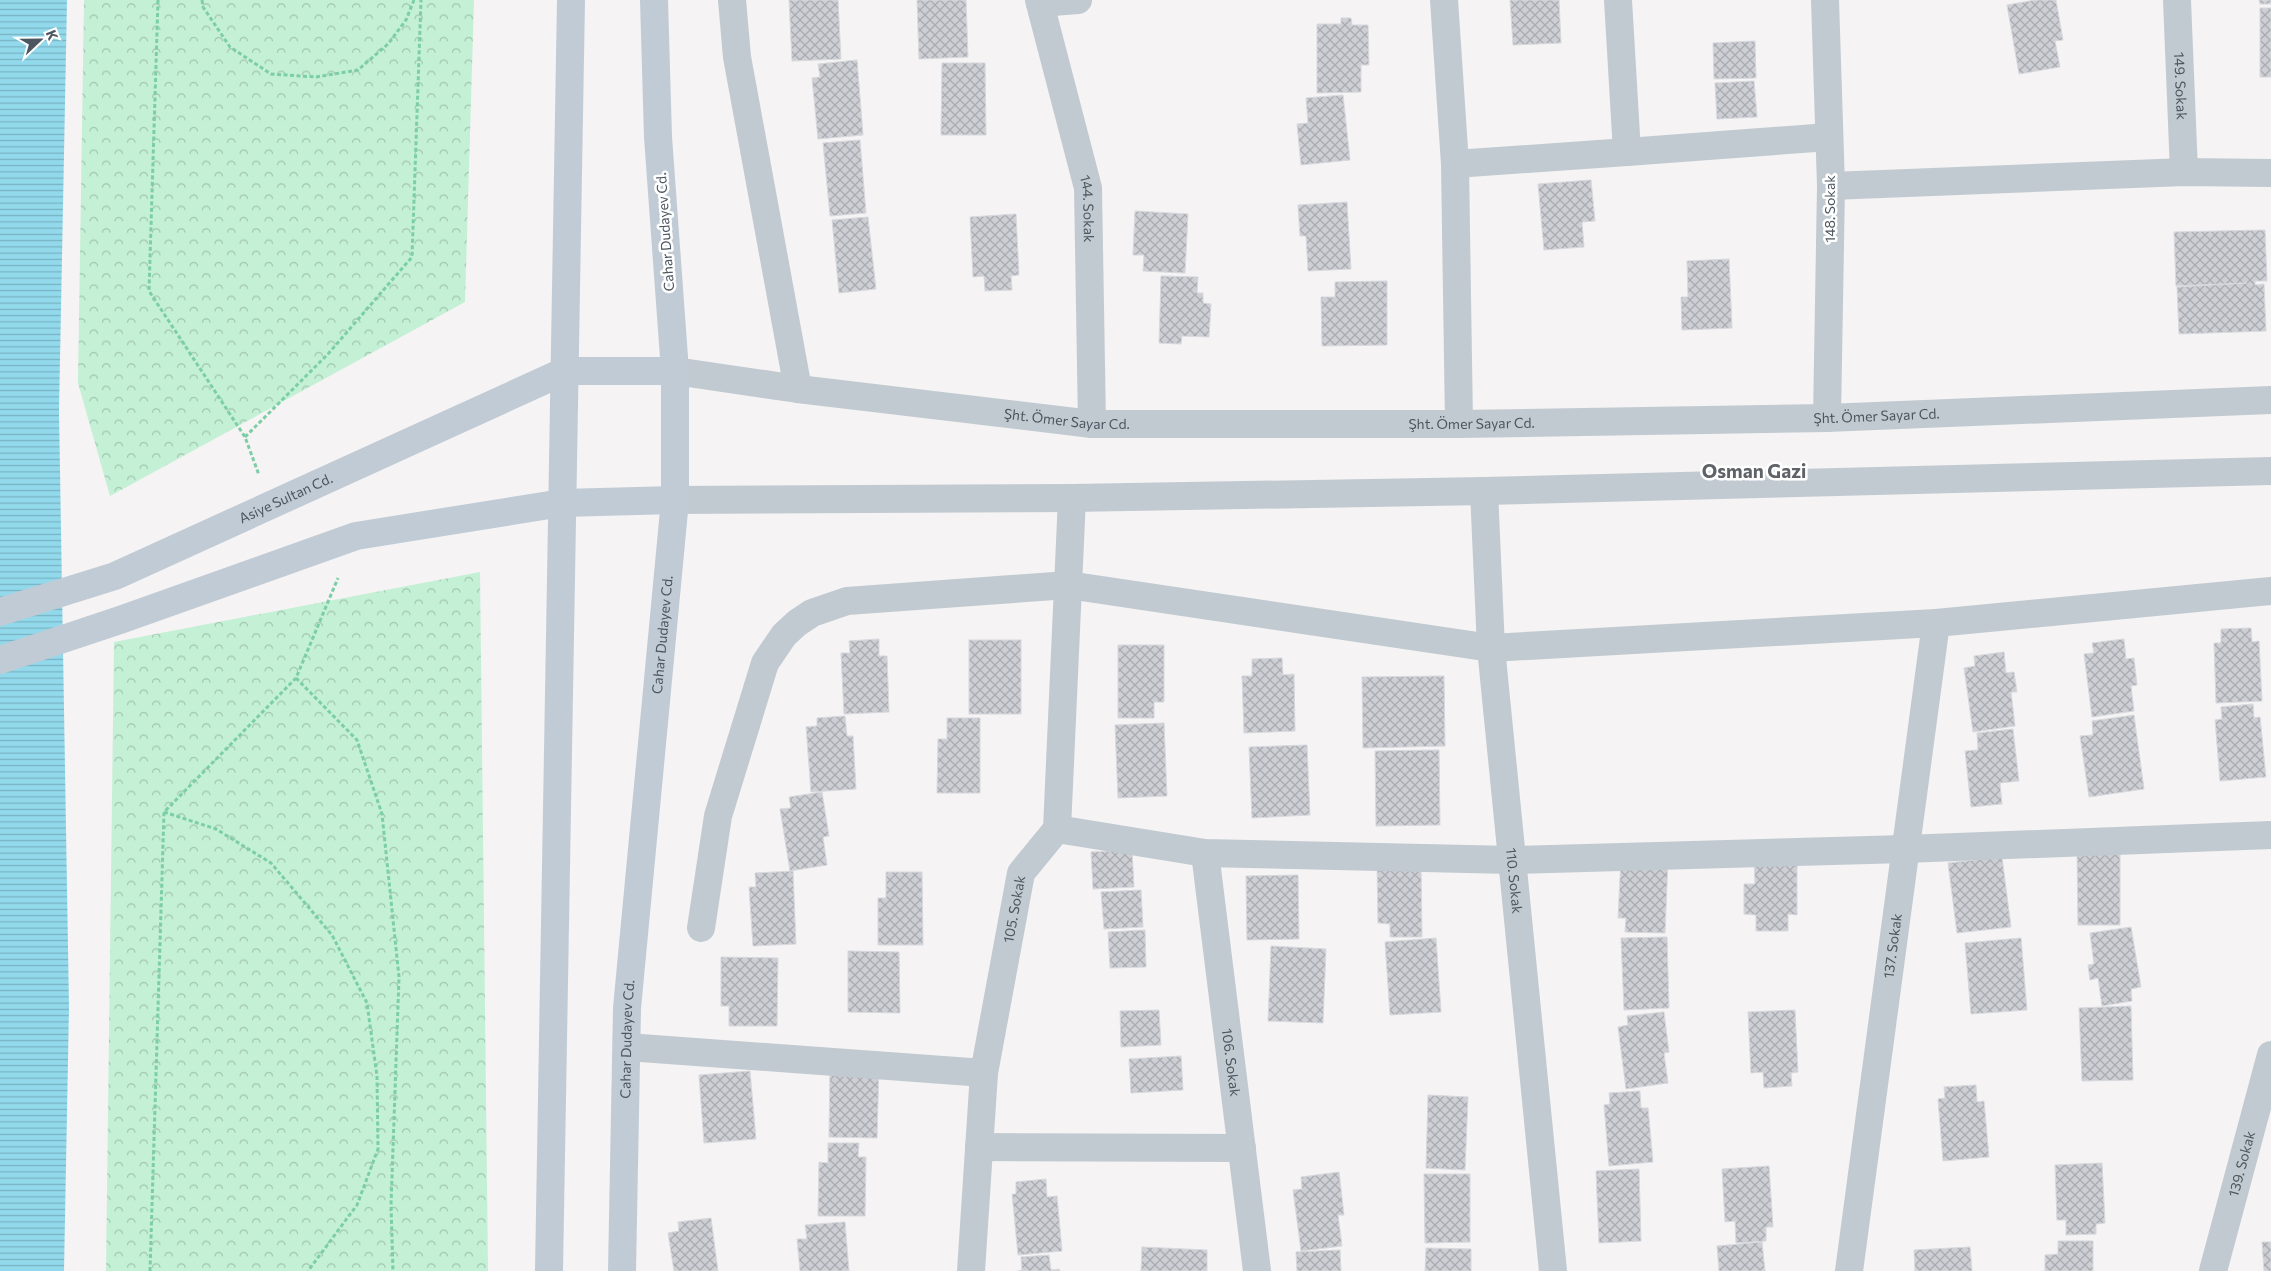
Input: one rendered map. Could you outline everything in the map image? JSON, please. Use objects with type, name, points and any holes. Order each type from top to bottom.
[{"type":"main road","points":[[549,1271],[571,0]]},
{"type":"main road","name":"Cahar Dudayev Cd.","points":[[622,1271],[627,1008],[675,500],[675,371],[658,137],[654,0]]},
{"type":"main road","points":[[565,371],[675,371]]},
{"type":"main road","name":"Asiye Sultan Cd.","points":[[0,612],[115,576],[565,371]]},
{"type":"main road","points":[[0,660],[120,620],[356,536],[562,503],[675,500]]},
{"type":"street","points":[[732,0],[737,57],[798,389]]},
{"type":"street","points":[[1039,1],[1078,0]]},
{"type":"street","points":[[1444,0],[1455,164],[1459,424]]},
{"type":"street","points":[[1618,0],[1627,152]]},
{"type":"street","name":"148. Sokak","points":[[1825,0],[1831,186],[1827,418]]},
{"type":"street","name":"149. Sokak","points":[[2177,0],[2184,172]]},
{"type":"street","name":"144. Sokak","points":[[1039,1],[1088,188],[1092,424]]},
{"type":"street","points":[[1455,164],[1829,137]]},
{"type":"street","points":[[1831,186],[2184,172],[2271,173]]},
{"type":"street","name":"Şht. Ömer Sayar Cd.","points":[[675,371],[798,389],[1092,424],[1459,424],[1827,418],[2271,400]]},
{"type":"street","points":[[675,500],[1072,498],[1484,491],[2271,471]]},
{"type":"street","name":"110. Sokak","points":[[1484,491],[1491,648],[1553,1271]]},
{"type":"street","points":[[1072,498],[1057,829],[1205,854],[1511,860],[1905,849],[2271,835]]},
{"type":"street","points":[[701,928],[718,816],[765,663],[784,635],[812,613],[847,601],[1068,586],[1491,648],[1936,623],[2271,591]]},
{"type":"street","name":"137. Sokak","points":[[1849,1271],[1936,623]]},
{"type":"street","name":"105. Sokak","points":[[970,1271],[984,1073],[1022,873],[1057,829]]},
{"type":"street","name":"106. Sokak","points":[[1205,854],[1257,1271]]},
{"type":"street","points":[[627,1046],[984,1073]]},
{"type":"street","name":"139. Sokak","points":[[2213,1271],[2271,1055]]},
{"type":"street","points":[[979,1147],[1242,1148]]},
{"type":"path","points":[[158,0],[149,291],[245,437],[270,504]]},
{"type":"path","points":[[202,0],[203,8],[230,47],[271,74],[316,77],[358,70],[388,44],[406,20],[414,0]]},
{"type":"path","points":[[245,437],[328,354],[412,257],[421,0]]},
{"type":"path","points":[[150,1271],[164,812],[296,678],[356,536]]},
{"type":"path","points":[[296,678],[357,740],[382,814],[399,977],[391,1205],[393,1271]]},
{"type":"path","points":[[164,812],[216,829],[270,863],[332,935],[367,1003],[377,1076],[378,1149],[357,1205],[308,1271]]},
{"type":"green space","points":[[84,0],[474,0],[465,302],[110,496],[78,383]]},
{"type":"green space","points":[[480,572],[488,1271],[106,1271],[114,642]]},
{"type":"water","points":[[0,0],[67,0],[59,411],[69,1007],[64,1271],[0,1271]]},
{"type":"building","points":[[789,0],[838,0],[841,59],[792,61]]},
{"type":"building","points":[[917,0],[966,0],[968,57],[919,59]]},
{"type":"building","points":[[1510,0],[1559,0],[1561,43],[1513,45]]},
{"type":"building","points":[[2035,0],[2056,0],[2063,40],[2055,41],[2060,67],[2019,74],[2007,5]]},
{"type":"building","points":[[2259,0],[2271,0],[2271,4],[2260,4]]},
{"type":"building","points":[[2260,8],[2271,8],[2271,77],[2260,77]]},
{"type":"building","points":[[1341,18],[1351,18],[1352,25],[1368,25],[1369,65],[1361,65],[1361,92],[1317,93],[1317,24],[1341,24]]},
{"type":"building","points":[[1755,41],[1756,78],[1714,79],[1713,43]]},
{"type":"building","points":[[857,60],[863,135],[818,139],[812,78],[820,77],[818,64]]},
{"type":"building","points":[[942,63],[985,63],[986,135],[941,135]]},
{"type":"building","points":[[1754,81],[1757,117],[1717,119],[1715,83]]},
{"type":"building","points":[[1343,95],[1350,160],[1301,165],[1297,124],[1308,123],[1306,98]]},
{"type":"building","points":[[860,140],[866,213],[830,216],[823,143]]},
{"type":"building","points":[[1591,180],[1595,221],[1582,222],[1584,247],[1544,250],[1538,184]]},
{"type":"building","points":[[1347,202],[1351,269],[1308,271],[1306,236],[1300,236],[1298,205]]},
{"type":"building","points":[[1135,211],[1188,214],[1185,273],[1143,271],[1144,255],[1133,255]]},
{"type":"building","points":[[1016,214],[1019,275],[1011,276],[1012,290],[985,291],[984,276],[973,277],[970,217]]},
{"type":"building","points":[[868,217],[876,289],[839,293],[832,220]]},
{"type":"building","points":[[2265,230],[2267,281],[2255,281],[2255,285],[2264,284],[2266,331],[2179,334],[2177,287],[2247,283],[2176,286],[2174,232]]},
{"type":"building","points":[[1729,259],[1732,328],[1682,330],[1681,297],[1688,297],[1687,261]]},
{"type":"building","points":[[1161,276],[1198,277],[1197,293],[1203,293],[1203,303],[1211,304],[1209,337],[1182,336],[1181,344],[1159,343]]},
{"type":"building","points":[[1387,281],[1387,345],[1322,346],[1321,297],[1335,297],[1335,282]]},
{"type":"building","points":[[2251,628],[2252,642],[2259,641],[2262,701],[2216,703],[2214,643],[2221,643],[2221,629]]},
{"type":"building","points":[[879,639],[879,656],[887,656],[889,712],[844,714],[841,653],[850,653],[849,641]]},
{"type":"building","points":[[2124,639],[2126,659],[2134,658],[2137,685],[2131,686],[2134,711],[2092,717],[2084,654],[2094,653],[2092,643]]},
{"type":"building","points":[[969,640],[1021,640],[1021,714],[969,714]]},
{"type":"building","points":[[1118,645],[1164,645],[1164,702],[1154,702],[1154,718],[1118,718]]},
{"type":"building","points":[[2004,652],[2006,673],[2014,672],[2017,692],[2011,692],[2015,726],[1973,732],[1964,668],[1975,666],[1974,656]]},
{"type":"building","points":[[1282,658],[1283,675],[1294,674],[1295,731],[1244,733],[1242,676],[1252,676],[1252,659]]},
{"type":"building","points":[[1444,676],[1445,746],[1363,748],[1362,677]]},
{"type":"building","points":[[2253,704],[2254,718],[2260,717],[2266,777],[2220,781],[2215,720],[2222,719],[2221,707]]},
{"type":"building","points":[[2134,715],[2144,789],[2089,797],[2080,736],[2093,735],[2092,721]]},
{"type":"building","points":[[845,716],[847,736],[853,736],[856,789],[811,792],[806,727],[817,726],[817,718]]},
{"type":"building","points":[[947,718],[980,718],[980,793],[937,793],[938,739],[947,739]]},
{"type":"building","points":[[1164,723],[1167,796],[1118,798],[1115,725]]},
{"type":"building","points":[[2013,729],[2019,781],[2000,783],[2002,804],[1971,807],[1965,751],[1978,750],[1977,733]]},
{"type":"building","points":[[1307,745],[1310,815],[1252,818],[1249,747]]},
{"type":"building","points":[[1439,750],[1440,825],[1376,826],[1375,751]]},
{"type":"building","points":[[822,792],[829,836],[823,837],[827,865],[790,871],[780,809],[791,808],[789,797]]},
{"type":"building","points":[[1132,850],[1134,887],[1093,889],[1091,852]]},
{"type":"building","points":[[2077,852],[2120,852],[2120,925],[2078,925]]},
{"type":"building","points":[[1754,856],[1797,856],[1797,915],[1788,914],[1788,931],[1756,931],[1756,915],[1744,914],[1744,884],[1755,884]]},
{"type":"building","points":[[2002,857],[2011,927],[1957,933],[1948,863]]},
{"type":"building","points":[[1621,858],[1668,860],[1665,933],[1625,932],[1626,918],[1618,918]]},
{"type":"building","points":[[1377,864],[1421,864],[1422,937],[1390,937],[1390,924],[1378,923]]},
{"type":"building","points":[[793,871],[796,944],[753,946],[749,887],[756,887],[755,873]]},
{"type":"building","points":[[886,872],[922,872],[923,945],[878,945],[878,898],[886,898]]},
{"type":"building","points":[[1298,875],[1299,939],[1247,940],[1246,876]]},
{"type":"building","points":[[1141,890],[1143,927],[1104,929],[1101,892]]},
{"type":"building","points":[[2131,927],[2141,987],[2131,989],[2132,1001],[2102,1006],[2098,978],[2090,980],[2088,965],[2094,964],[2090,933]]},
{"type":"building","points":[[1145,930],[1146,967],[1110,968],[1108,932]]},
{"type":"building","points":[[1667,937],[1669,1008],[1624,1010],[1621,938]]},
{"type":"building","points":[[1436,938],[1441,1012],[1390,1015],[1385,942]]},
{"type":"building","points":[[2021,938],[2027,1010],[1971,1014],[1965,943]]},
{"type":"building","points":[[1271,946],[1326,949],[1323,1023],[1268,1021]]},
{"type":"building","points":[[848,951],[899,952],[900,1013],[848,1012]]},
{"type":"building","points":[[721,957],[778,958],[777,1026],[729,1026],[729,1006],[721,1006]]},
{"type":"building","points":[[2131,1006],[2133,1080],[2082,1081],[2079,1008]]},
{"type":"building","points":[[1159,1010],[1161,1045],[1121,1047],[1120,1011]]},
{"type":"building","points":[[1795,1010],[1798,1072],[1791,1073],[1792,1086],[1764,1088],[1763,1072],[1751,1073],[1748,1012]]},
{"type":"building","points":[[1664,1012],[1669,1052],[1664,1053],[1668,1083],[1626,1089],[1618,1027],[1628,1025],[1627,1016]]},
{"type":"building","points":[[1181,1056],[1183,1090],[1131,1093],[1129,1059]]},
{"type":"building","points":[[830,1066],[879,1066],[877,1138],[829,1137]]},
{"type":"building","points":[[750,1071],[756,1139],[704,1143],[699,1075]]},
{"type":"building","points":[[1976,1085],[1977,1102],[1984,1101],[1989,1157],[1943,1161],[1938,1099],[1945,1098],[1944,1087]]},
{"type":"building","points":[[1640,1091],[1641,1108],[1648,1108],[1653,1162],[1609,1166],[1604,1105],[1610,1104],[1609,1093]]},
{"type":"building","points":[[1428,1095],[1468,1097],[1465,1170],[1426,1168]]},
{"type":"building","points":[[828,1143],[859,1143],[858,1157],[866,1157],[865,1216],[818,1216],[819,1162],[828,1163]]},
{"type":"building","points":[[2102,1163],[2105,1223],[2096,1224],[2096,1234],[2066,1235],[2066,1220],[2057,1220],[2055,1165]]},
{"type":"building","points":[[1769,1166],[1773,1227],[1766,1227],[1766,1241],[1736,1243],[1735,1221],[1725,1222],[1722,1169]]},
{"type":"building","points":[[1639,1169],[1641,1241],[1599,1243],[1596,1171]]},
{"type":"building","points":[[1339,1172],[1344,1215],[1338,1215],[1342,1246],[1301,1251],[1293,1190],[1302,1189],[1301,1177]]},
{"type":"building","points":[[1424,1174],[1470,1174],[1470,1242],[1425,1243]]},
{"type":"building","points":[[1046,1179],[1047,1197],[1057,1196],[1062,1251],[1018,1255],[1012,1194],[1016,1194],[1016,1182]]},
{"type":"building","points":[[711,1218],[718,1271],[674,1271],[668,1233],[679,1231],[678,1222]]},
{"type":"building","points":[[845,1222],[849,1271],[800,1271],[797,1239],[807,1239],[805,1225]]},
{"type":"building","points":[[2058,1241],[2093,1241],[2093,1271],[2045,1271],[2045,1255],[2058,1254]]},
{"type":"building","points":[[1762,1242],[1765,1271],[1719,1271],[1717,1246]]},
{"type":"building","points":[[2262,1242],[2271,1242],[2271,1271],[2264,1271]]},
{"type":"building","points":[[1142,1247],[1207,1250],[1207,1271],[1141,1271]]},
{"type":"building","points":[[1970,1247],[1972,1271],[1915,1271],[1914,1250]]},
{"type":"building","points":[[1426,1248],[1471,1249],[1471,1271],[1425,1271]]},
{"type":"building","points":[[1340,1250],[1341,1271],[1297,1271],[1296,1252]]},
{"type":"building","points":[[1049,1255],[1051,1270],[1059,1269],[1060,1271],[1018,1271],[1022,1270],[1021,1257]]},
{"type":"district","name":"Osman Gazi","points":[[1754,471]]}]
